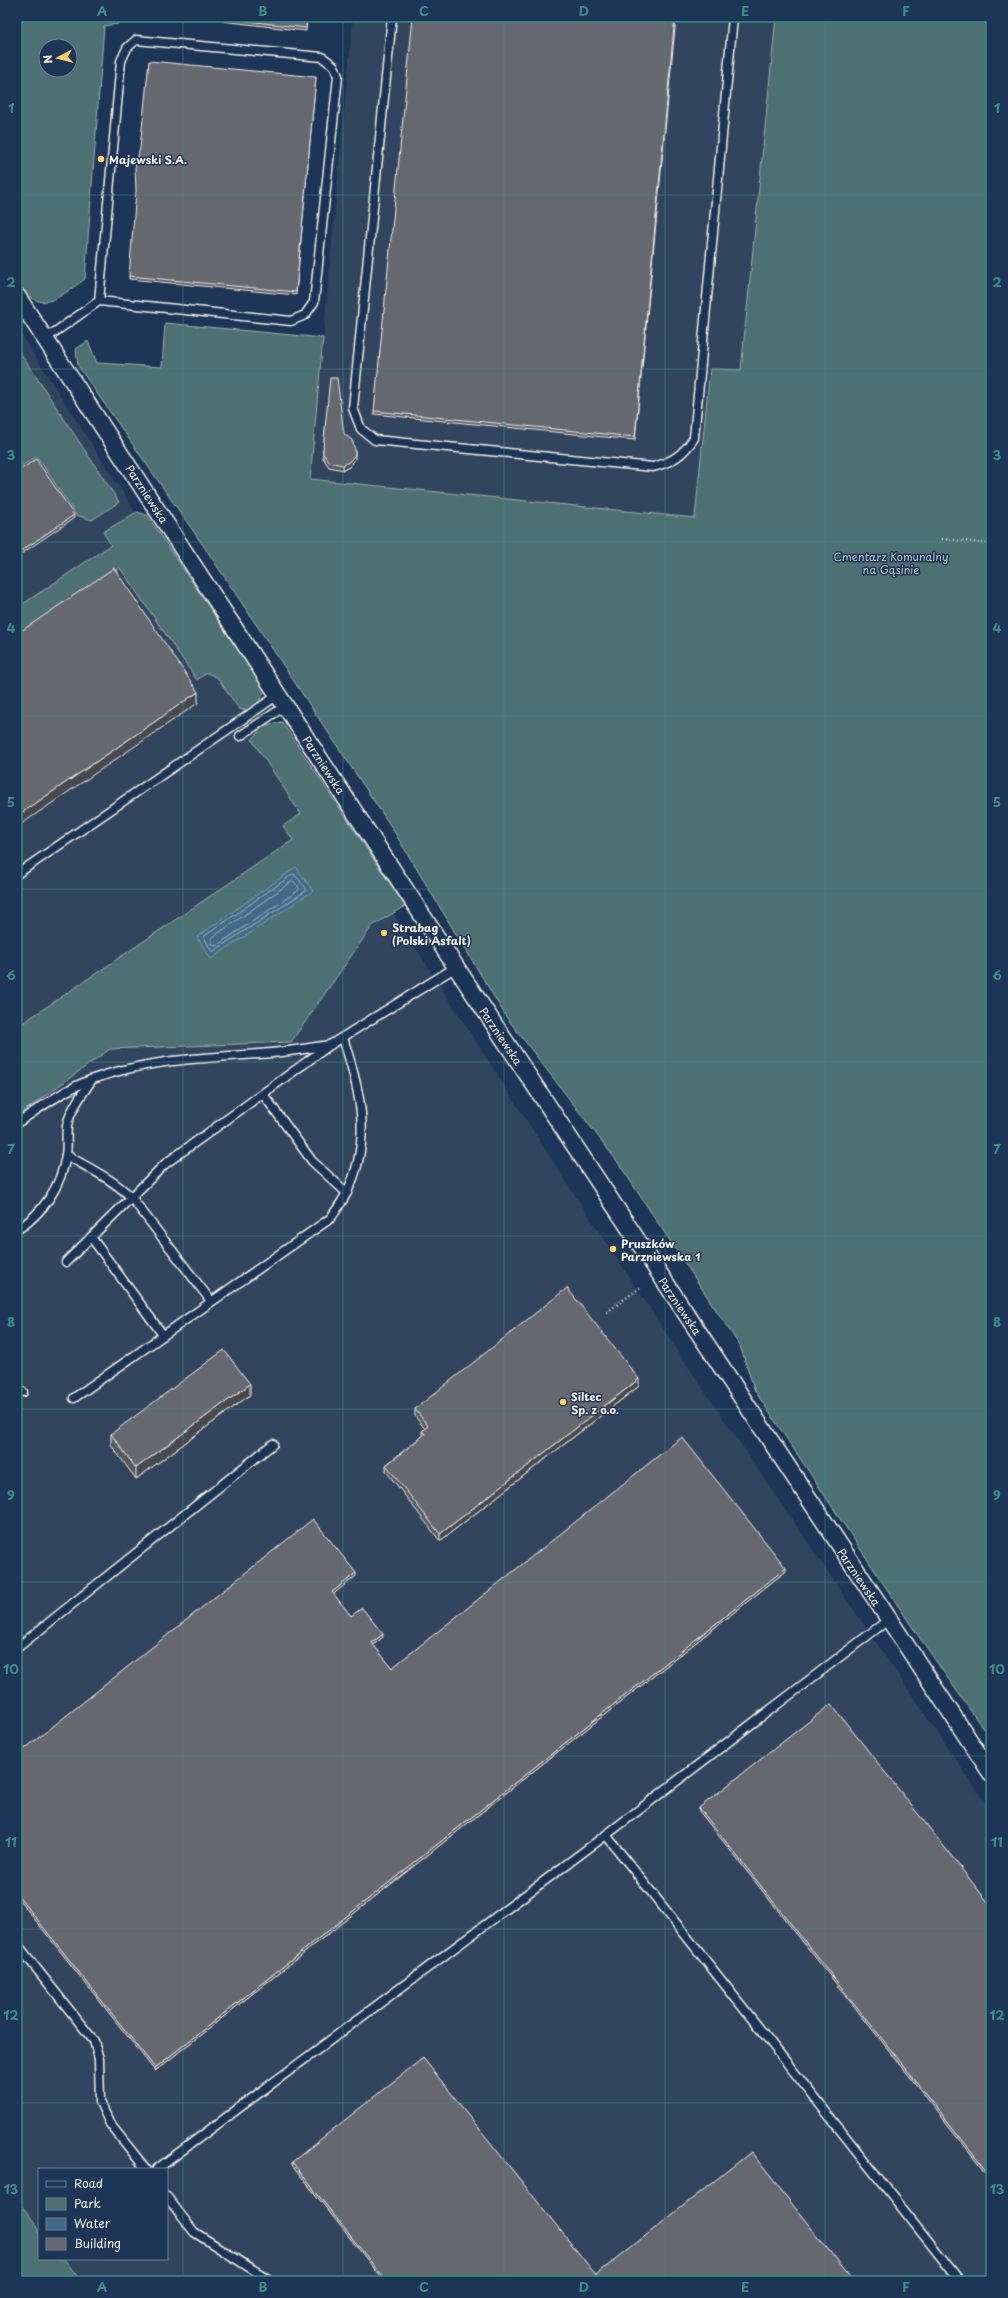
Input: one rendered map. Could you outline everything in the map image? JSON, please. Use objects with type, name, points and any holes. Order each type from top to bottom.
[{"type":"street","name":"Parzniewska","points":[[18,302],[45,339],[456,967],[888,1620],[991,1773]]},
{"type":"lane","points":[[392,17],[353,408],[360,429],[375,440],[653,467],[668,463],[678,457],[694,438],[733,17]]},
{"type":"lane","points":[[45,339],[100,301],[291,321],[305,315],[314,302],[338,76],[334,66],[322,57],[136,40],[127,48],[121,61],[100,301]]},
{"type":"lane","points":[[240,736],[282,701]]},
{"type":"lane","points":[[17,874],[282,701]]},
{"type":"lane","points":[[66,1262],[164,1164],[330,1045],[456,967]]},
{"type":"lane","points":[[74,1398],[331,1218],[347,1193],[358,1157],[361,1138],[362,1107],[357,1080],[343,1038]]},
{"type":"lane","points":[[17,1123],[55,1097],[92,1079],[123,1069],[190,1058],[273,1053],[330,1045]]},
{"type":"lane","points":[[17,1230],[29,1222],[46,1205],[59,1178],[66,1155],[68,1122],[77,1100],[92,1079]]},
{"type":"lane","points":[[263,1094],[312,1161],[347,1193]]},
{"type":"lane","points":[[66,1155],[100,1173],[120,1186],[131,1197],[211,1301]]},
{"type":"lane","points":[[91,1237],[163,1335]]},
{"type":"lane","points":[[17,1648],[272,1444]]},
{"type":"lane","points":[[158,2168],[606,1835],[888,1620]]},
{"type":"lane","points":[[606,1835],[960,2281]]},
{"type":"lane","points":[[17,1944],[94,2041],[99,2059],[100,2102],[110,2124],[145,2168]]},
{"type":"lane","points":[[168,2199],[194,2232],[271,2281]]},
{"type":"path","points":[[942,539],[991,544]]},
{"type":"path","points":[[989,641],[991,628]]},
{"type":"path","points":[[607,1312],[641,1287]]},
{"type":"shaded area","points":[[353,17],[776,17],[741,370],[710,369],[696,518],[310,479]]},
{"type":"shaded area","points":[[17,328],[565,1180],[703,1389],[991,1811],[991,2281],[81,2281],[65,2260],[168,2260],[168,2168],[38,2168],[38,2227],[17,2200]]},
{"type":"green space","points":[[17,17],[119,17],[118,24],[104,26],[85,279],[67,292],[50,300],[42,301],[34,299],[25,293],[17,283]]},
{"type":"green space","name":"Cmentarz Komunalny na Gąsinie","points":[[776,17],[991,17],[991,1740],[913,1628],[755,1391],[740,1346],[617,1161],[507,1018],[390,825],[205,548],[78,366],[76,349],[88,341],[97,363],[162,367],[165,323],[323,338],[310,479],[695,518],[710,369],[741,370]]},
{"type":"green space","points":[[17,348],[119,502],[92,520],[76,515],[38,458],[36,457],[17,469]]},
{"type":"green space","points":[[137,512],[147,515],[265,690],[254,712],[239,709],[217,677],[207,673],[197,680],[120,568],[17,638],[17,608],[111,545],[103,532]]},
{"type":"green space","points":[[282,722],[405,906],[372,926],[291,1042],[110,1049],[17,1116],[17,1027],[293,840],[283,826],[301,814],[252,740],[264,725]]},
{"type":"green space","points":[[17,2200],[38,2227],[38,2260],[65,2260],[81,2281],[17,2281]]},
{"type":"water","points":[[296,867],[313,891],[211,959],[197,937]]},
{"type":"building","points":[[222,17],[307,17],[306,28]]},
{"type":"building","points":[[413,17],[675,17],[635,437],[374,411]]},
{"type":"building","points":[[149,61],[316,77],[296,292],[129,276],[136,191],[135,168],[140,148]]},
{"type":"building","points":[[330,378],[337,378],[344,434],[352,440],[355,450],[355,455],[349,462],[343,465],[329,462],[323,454]]},
{"type":"building","points":[[36,459],[74,515],[18,553],[17,472]]},
{"type":"building","points":[[114,568],[198,692],[17,816],[17,634]]},
{"type":"building","points":[[567,1288],[639,1379],[440,1534],[386,1465],[425,1434],[422,1431],[428,1426],[415,1409]]},
{"type":"building","points":[[224,1350],[250,1384],[136,1468],[111,1434]]},
{"type":"building","points":[[682,1437],[786,1568],[155,2068],[17,1894],[17,1755],[313,1519],[356,1573],[332,1592],[351,1616],[362,1608],[383,1634],[372,1643],[392,1668]]},
{"type":"building","points":[[831,1704],[991,1906],[991,2176],[699,1808]]},
{"type":"building","points":[[423,2058],[596,2275],[751,2152],[853,2281],[386,2281],[292,2162]]},
{"type":"place","name":"Majewski S.A.","points":[[101,159]]},
{"type":"place","name":"Strabag (Polski Asfalt)","points":[[384,933]]},
{"type":"place","name":"Pruszków Parzniewska 1","points":[[613,1249]]},
{"type":"place","name":"Siltec Sp. z o.o.","points":[[563,1402]]}]
